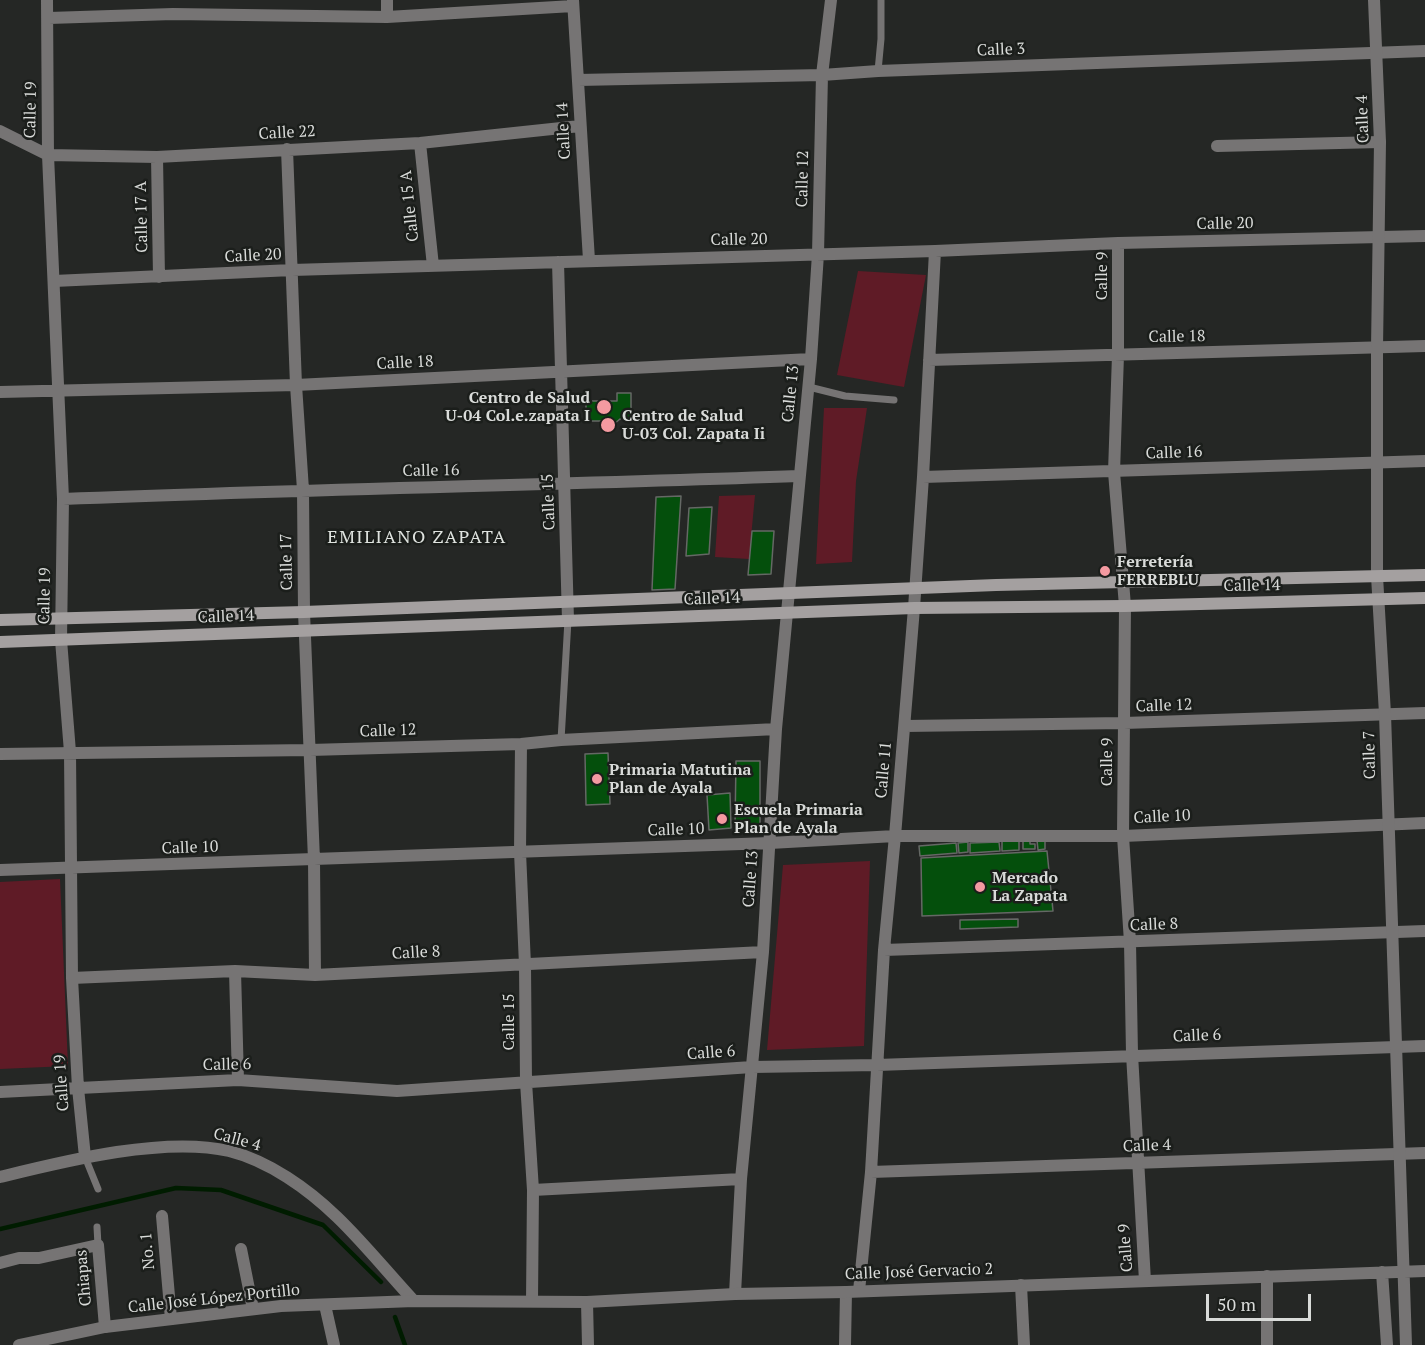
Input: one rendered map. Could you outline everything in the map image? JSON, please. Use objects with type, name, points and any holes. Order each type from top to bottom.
[{"type":"main road","name":"Calle 14","points":[[0,620],[304,612],[996,585],[1425,575]]},
{"type":"main road","name":"Calle 14","points":[[0,642],[914,608],[1125,606],[1425,598]]},
{"type":"street","name":"Calle 19","points":[[47,0],[49,18],[48,155],[63,499],[61,640],[70,752],[72,978],[78,1088],[85,1158]]},
{"type":"street","points":[[172,0],[173,14]]},
{"type":"street","points":[[281,0],[282,14]]},
{"type":"street","points":[[387,0],[387,17]]},
{"type":"street","name":"Calle 12","points":[[811,359],[818,254],[822,75],[831,0]]},
{"type":"street","name":"Calle 4","points":[[1374,0],[1380,142],[1379,238]]},
{"type":"street","points":[[49,18],[173,14],[387,17],[573,3]]},
{"type":"street","name":"Calle 14","points":[[573,3],[589,260]]},
{"type":"street","name":"Calle 3","points":[[578,80],[822,75],[1425,51]]},
{"type":"street","name":"Calle 22","points":[[0,131],[48,155],[157,157],[420,143],[580,126]]},
{"type":"street","points":[[1217,146],[1380,142]]},
{"type":"street","name":"Calle 15 A","points":[[420,143],[433,266]]},
{"type":"street","name":"Calle 17","points":[[287,149],[296,385],[303,489],[304,612],[314,860],[315,975]]},
{"type":"street","name":"Calle 17 A","points":[[157,157],[159,277]]},
{"type":"street","name":"Calle 20","points":[[54,281],[589,260],[935,251],[1118,243],[1425,236]]},
{"type":"street","name":"Calle 7","points":[[1379,238],[1377,576],[1385,714],[1406,1345]]},
{"type":"street","name":"Calle 9","points":[[1118,243],[1118,355],[1114,472],[1125,606],[1123,836],[1130,942],[1137,1162],[1145,1281]]},
{"type":"street","name":"Calle 11","points":[[859,1291],[870,1172],[884,950],[914,608],[935,251]]},
{"type":"street","name":"Calle 15","points":[[558,262],[568,620]]},
{"type":"street","name":"Calle 18","points":[[929,360],[1425,346]]},
{"type":"street","name":"Calle 18","points":[[0,392],[296,385],[811,359]]},
{"type":"street","name":"Calle 13","points":[[735,1293],[741,1179],[763,952],[776,729],[811,359]]},
{"type":"street","name":"Calle 16","points":[[923,477],[1425,461]]},
{"type":"street","name":"Calle 16","points":[[63,499],[303,489],[565,485],[799,476]]},
{"type":"street","name":"Calle 12","points":[[905,726],[1124,723],[1425,713]]},
{"type":"street","name":"Calle 12","points":[[0,753],[310,750],[521,744],[776,729]]},
{"type":"street","name":"Calle 15","points":[[521,744],[520,852],[525,965],[526,1082],[533,1190],[532,1301]]},
{"type":"street","name":"Calle 10","points":[[0,870],[770,843],[895,836],[1123,836],[1425,823]]},
{"type":"street","name":"Calle 8","points":[[884,950],[1425,932]]},
{"type":"street","name":"Calle 8","points":[[72,978],[235,971],[315,975],[763,952]]},
{"type":"street","points":[[235,971],[238,1080]]},
{"type":"street","name":"Calle 6","points":[[0,1092],[238,1080],[397,1091],[752,1067],[877,1065],[1132,1054],[1425,1046]]},
{"type":"street","name":"Calle 4","points":[[0,1177],[85,1158],[187,1146],[230,1151],[266,1165],[300,1187],[336,1216],[414,1301]]},
{"type":"street","name":"Calle 4","points":[[870,1172],[1425,1153]]},
{"type":"street","points":[[533,1190],[741,1179]]},
{"type":"street","name":"No. 1","points":[[162,1216],[171,1319]]},
{"type":"street","points":[[0,1263],[19,1258],[39,1258],[98,1245]]},
{"type":"street","name":"Chiapas","points":[[98,1245],[105,1327]]},
{"type":"street","points":[[241,1249],[253,1309]]},
{"type":"street","name":"Calle José Gervacio 2","points":[[414,1301],[587,1302],[735,1293],[846,1292],[1425,1271]]},
{"type":"street","points":[[1382,1272],[1387,1345]]},
{"type":"street","points":[[1267,1276],[1267,1345]]},
{"type":"street","points":[[1022,1285],[1024,1345]]},
{"type":"street","points":[[845,1345],[846,1292]]},
{"type":"street","name":"Calle José López Portillo","points":[[21,1345],[105,1327],[253,1309],[414,1301]]},
{"type":"street","points":[[587,1302],[588,1345]]},
{"type":"street","points":[[326,1305],[334,1345]]},
{"type":"lane","points":[[878,71],[881,0]]},
{"type":"lane","points":[[809,387],[846,396],[894,400]]},
{"type":"lane","name":"Calle 15","points":[[561,740],[568,620]]},
{"type":"lane","name":"Calle 19","points":[[85,1158],[98,1189]]},
{"type":"lane","name":"Chiapas","points":[[96,1227],[98,1245]]},
{"type":"shaded area","points":[[858,271],[926,275],[904,387],[837,375]]},
{"type":"shaded area","points":[[824,408],[867,408],[856,481],[852,562],[816,564]]},
{"type":"shaded area","points":[[755,495],[749,559],[715,557],[719,496]]},
{"type":"shaded area","points":[[870,861],[864,1046],[767,1050],[783,865]]},
{"type":"shaded area","points":[[60,879],[68,1066],[0,1069],[0,882]]},
{"type":"building","points":[[617,393],[631,393],[631,419],[620,419],[614,424],[611,421],[586,421],[586,401],[617,401]]},
{"type":"building","points":[[681,496],[675,589],[652,590],[656,497]]},
{"type":"building","points":[[712,507],[709,554],[686,556],[689,508]]},
{"type":"building","points":[[752,531],[774,531],[771,574],[748,575]]},
{"type":"building","name":"Primaria Matutina Plan de Ayala","points":[[608,753],[610,804],[586,805],[585,754]]},
{"type":"building","points":[[736,761],[760,761],[760,826],[735,826]]},
{"type":"building","points":[[730,793],[731,828],[709,830],[707,795]]},
{"type":"building","points":[[1019,840],[1019,850],[1002,851],[1002,841]]},
{"type":"building","points":[[1023,840],[1030,840],[1030,844],[1035,844],[1035,849],[1023,849]]},
{"type":"building","points":[[1037,840],[1045,840],[1045,849],[1038,850]]},
{"type":"building","points":[[968,842],[968,852],[959,853],[958,843]]},
{"type":"building","points":[[999,842],[1000,851],[970,853],[970,843]]},
{"type":"building","points":[[956,843],[957,853],[920,856],[919,846]]},
{"type":"building","points":[[1047,851],[1053,911],[922,916],[921,858]]},
{"type":"building","points":[[1018,919],[1018,927],[960,929],[960,920]]},
{"type":"waterway","points":[[0,1229],[176,1188],[221,1190],[323,1225],[381,1282]]},
{"type":"waterway","points":[[395,1317],[405,1345]]},
{"type":"place","name":"Centro de Salud U-04 Col.e.zapata I","points":[[604,407]]},
{"type":"place","name":"Centro de Salud U-03 Col. Zapata Ii","points":[[608,425]]},
{"type":"place","name":"Ferretería FERREBLU","points":[[1105,571]]},
{"type":"place","name":"Primaria Matutina Plan de Ayala","points":[[597,779]]},
{"type":"place","name":"Escuela Primaria Plan de Ayala","points":[[722,819]]},
{"type":"place","name":"Mercado La Zapata","points":[[980,887]]},
{"type":"district","name":"EMILIANO ZAPATA","points":[[417,538]]}]
